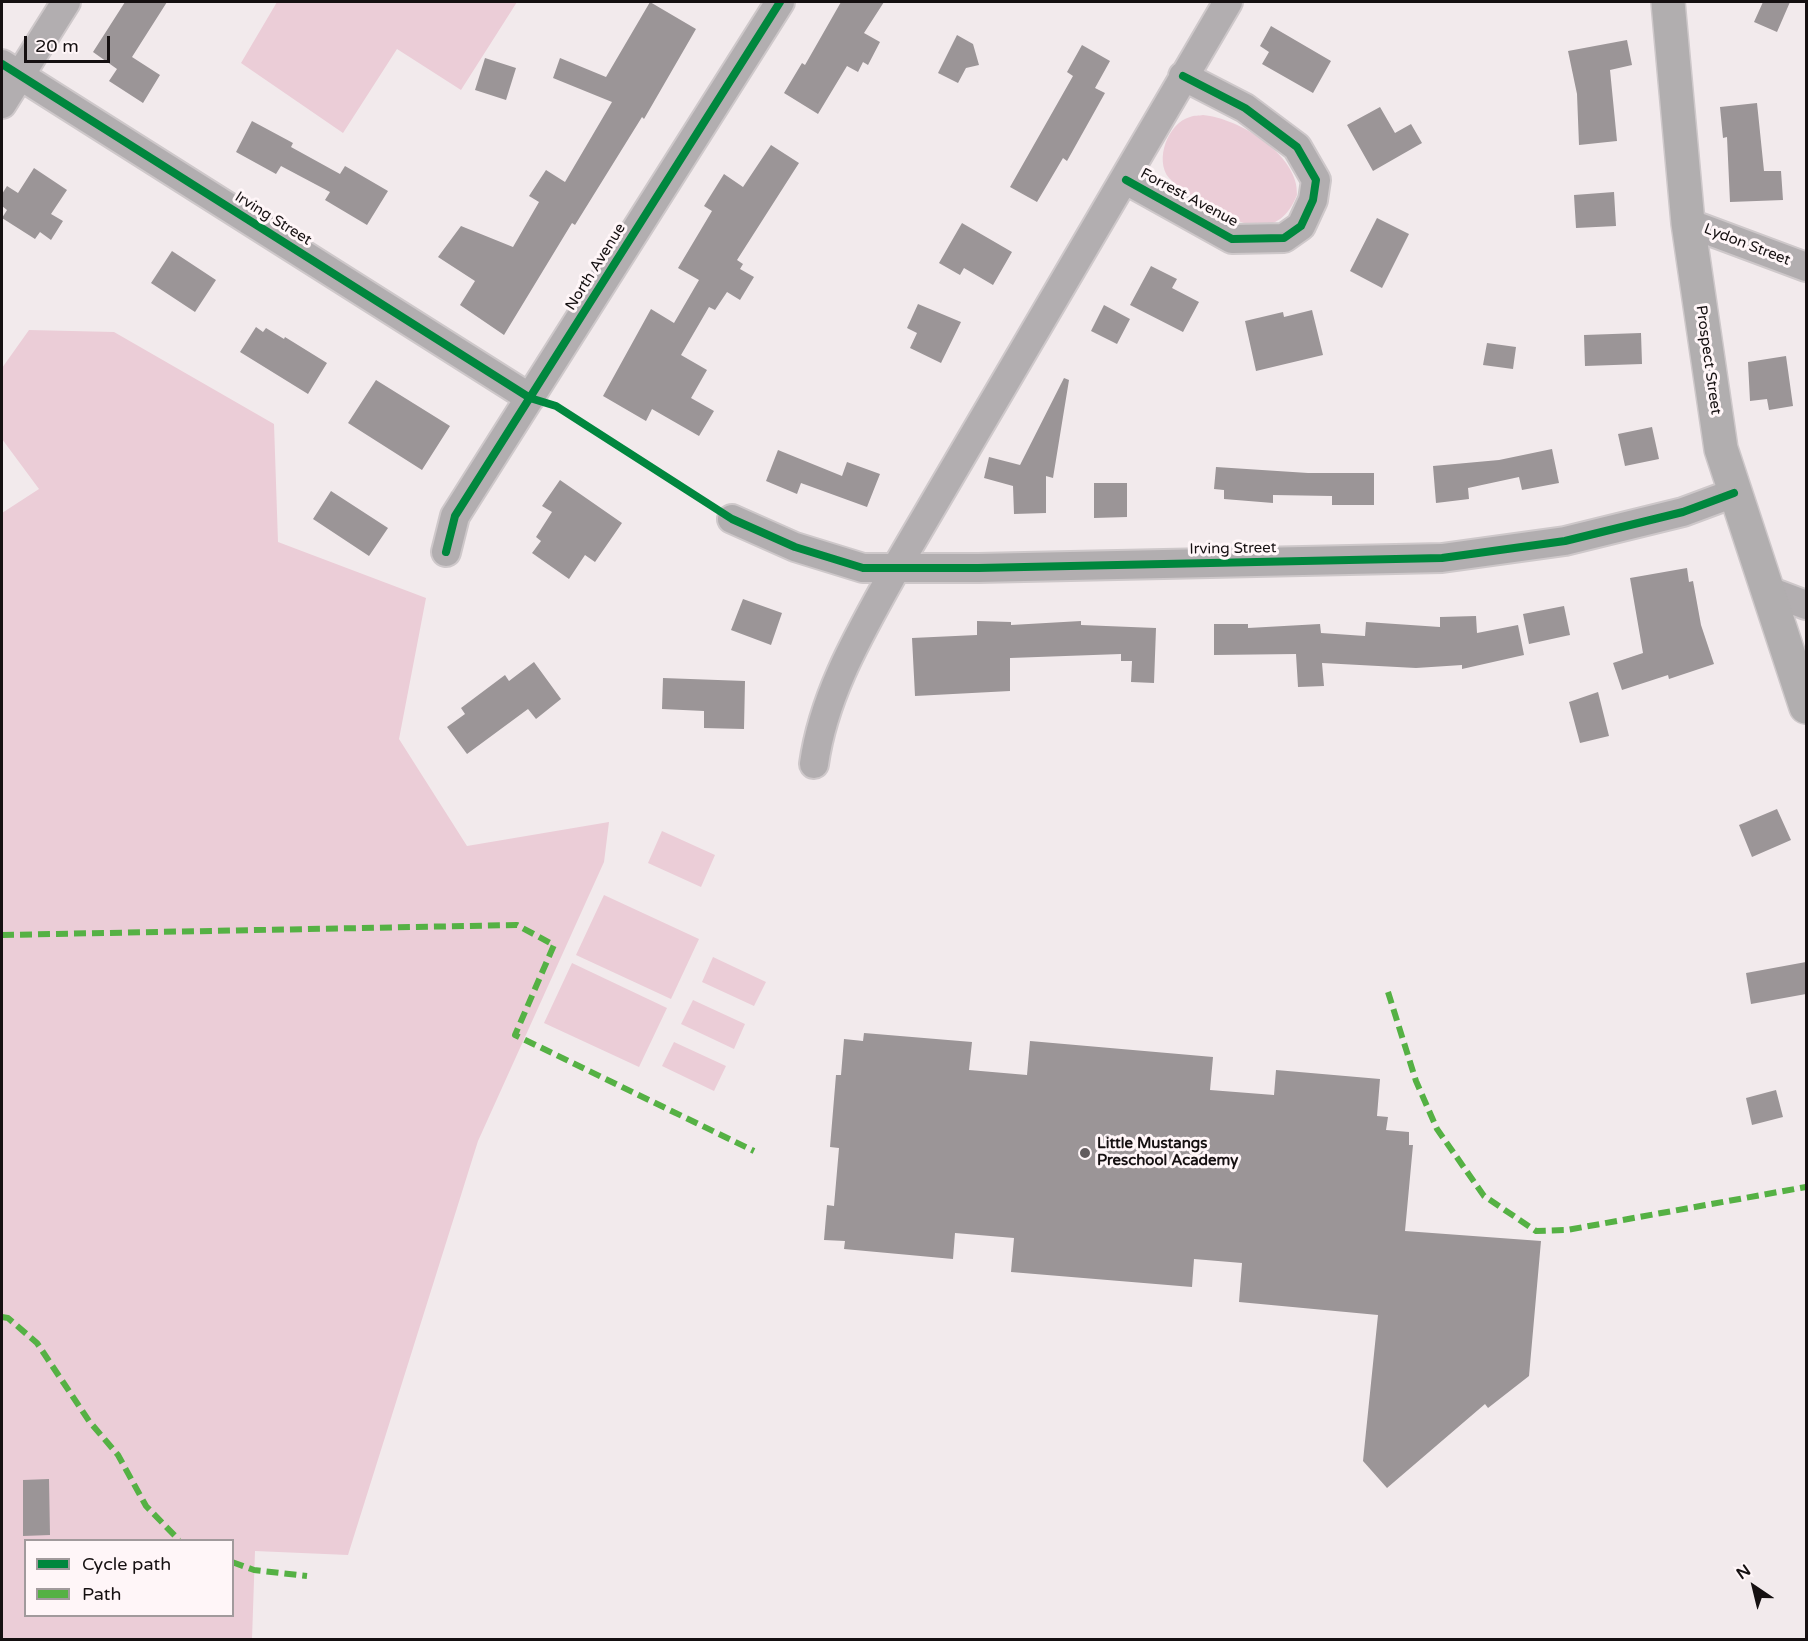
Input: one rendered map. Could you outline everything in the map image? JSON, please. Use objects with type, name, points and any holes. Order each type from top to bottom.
[{"type":"street","points":[[2,104],[11,70],[66,2]]},
{"type":"street","name":"North Avenue","points":[[446,552],[455,516],[780,2]]},
{"type":"street","name":"Forrest Avenue","points":[[814,764],[818,733],[846,660],[896,568],[1126,180],[1183,76],[1228,2]]},
{"type":"street","name":"Prospect Street","points":[[1668,2],[1688,223],[1721,449],[1806,707]]},
{"type":"street","name":"Irving Street","points":[[11,70],[530,398]]},
{"type":"street","name":"Forrest Avenue","points":[[1126,180],[1232,239],[1284,238],[1301,226],[1313,200],[1316,180],[1298,147],[1245,108],[1183,76]]},
{"type":"street","name":"Lydon Street","points":[[1688,223],[1806,267]]},
{"type":"street","name":"Irving Street","points":[[732,519],[795,547],[863,568],[1442,558],[1565,542],[1683,512],[1734,493]]},
{"type":"street","points":[[1769,591],[1806,604]]},
{"type":"shaded area","points":[[277,2],[517,2],[461,90],[397,49],[343,133],[241,63]]},
{"type":"shaded area","points":[[1203,115],[1233,123],[1249,131],[1278,153],[1289,166],[1295,180],[1297,195],[1289,211],[1278,220],[1267,225],[1254,225],[1228,217],[1180,188],[1169,178],[1163,162],[1163,152],[1170,134],[1182,121],[1192,116]]},
{"type":"shaded area","points":[[29,330],[114,332],[274,424],[278,542],[426,598],[399,739],[467,846],[609,822],[604,862],[478,1141],[348,1555],[255,1551],[252,1639],[2,1639],[2,513],[39,489],[2,439],[2,368]]},
{"type":"shaded area","points":[[662,831],[715,855],[701,887],[648,863]]},
{"type":"shaded area","points":[[604,895],[699,939],[671,999],[576,955]]},
{"type":"shaded area","points":[[713,957],[766,982],[754,1006],[702,982]]},
{"type":"shaded area","points":[[572,963],[667,1008],[639,1067],[544,1023]]},
{"type":"shaded area","points":[[693,1000],[745,1024],[734,1049],[681,1024]]},
{"type":"shaded area","points":[[674,1042],[726,1066],[714,1091],[662,1066]]},
{"type":"building","points":[[125,2],[167,2],[132,57],[160,75],[143,103],[109,81],[117,69],[93,52]]},
{"type":"building","points":[[650,2],[696,29],[644,119],[642,117],[575,225],[572,223],[504,335],[460,305],[475,281],[438,257],[461,226],[513,247],[539,202],[529,196],[546,170],[565,182],[612,102],[553,78],[560,58],[606,77]]},
{"type":"building","points":[[841,2],[884,2],[864,33],[880,42],[868,65],[863,62],[858,72],[847,66],[818,114],[784,93],[802,63],[805,65]]},
{"type":"building","points":[[1763,2],[1790,2],[1777,32],[1754,22]]},
{"type":"building","points":[[1271,26],[1331,61],[1313,93],[1262,64],[1269,52],[1260,46]]},
{"type":"building","points":[[957,35],[973,44],[979,65],[966,68],[958,83],[938,73]]},
{"type":"building","points":[[1627,40],[1632,65],[1610,70],[1617,141],[1579,145],[1577,94],[1568,51]]},
{"type":"building","points":[[1082,45],[1110,61],[1095,88],[1105,93],[1067,161],[1063,158],[1037,202],[1010,187],[1073,76],[1067,72]]},
{"type":"building","points":[[485,58],[516,68],[506,100],[475,90]]},
{"type":"building","points":[[1757,103],[1764,171],[1781,171],[1783,200],[1730,202],[1727,137],[1723,138],[1720,107]]},
{"type":"building","points":[[1380,107],[1395,133],[1411,124],[1422,143],[1373,171],[1347,125]]},
{"type":"building","points":[[252,121],[293,143],[291,147],[340,174],[345,166],[388,191],[367,225],[325,200],[330,192],[281,166],[276,174],[236,152]]},
{"type":"building","points":[[771,145],[799,163],[737,260],[743,264],[740,269],[754,277],[740,300],[727,292],[715,310],[709,307],[681,355],[707,370],[691,398],[714,411],[699,436],[652,409],[646,421],[603,396],[651,309],[674,323],[699,280],[678,268],[712,211],[704,206],[724,174],[743,187]]},
{"type":"building","points":[[34,168],[67,190],[51,214],[63,221],[51,240],[40,232],[35,239],[2,218],[7,210],[2,206],[2,194],[7,186],[18,193]]},
{"type":"building","points":[[1614,192],[1616,226],[1576,228],[1574,195]]},
{"type":"building","points":[[1377,218],[1409,234],[1382,288],[1350,271]]},
{"type":"building","points":[[962,223],[1012,252],[993,285],[964,268],[960,275],[939,263]]},
{"type":"building","points":[[172,251],[216,280],[195,312],[151,283]]},
{"type":"building","points":[[1151,266],[1177,279],[1172,288],[1199,302],[1183,332],[1130,305]]},
{"type":"building","points":[[918,304],[961,322],[941,363],[910,348],[917,333],[907,328]]},
{"type":"building","points":[[1104,305],[1130,319],[1117,344],[1091,331]]},
{"type":"building","points":[[1312,310],[1323,355],[1256,371],[1245,321],[1283,312],[1284,317]]},
{"type":"building","points":[[256,327],[263,332],[266,328],[284,339],[285,337],[327,363],[308,394],[240,352]]},
{"type":"building","points":[[1641,333],[1642,364],[1585,366],[1584,335]]},
{"type":"building","points":[[1487,343],[1516,347],[1513,369],[1483,365]]},
{"type":"building","points":[[1786,356],[1793,406],[1769,410],[1767,399],[1750,401],[1748,362]]},
{"type":"building","points":[[1064,378],[1069,380],[1053,478],[1046,476],[1046,513],[1014,514],[1013,486],[984,478],[989,457],[1020,465]]},
{"type":"building","points":[[376,380],[450,426],[422,470],[348,423]]},
{"type":"building","points":[[1652,427],[1659,459],[1625,466],[1618,434]]},
{"type":"building","points":[[1552,449],[1559,483],[1522,490],[1519,477],[1468,488],[1469,499],[1436,503],[1433,466],[1499,460]]},
{"type":"building","points":[[778,450],[842,476],[847,462],[880,474],[867,507],[801,483],[797,494],[766,481]]},
{"type":"building","points":[[1216,467],[1308,473],[1374,473],[1374,505],[1332,505],[1332,496],[1273,495],[1273,503],[1224,499],[1224,490],[1214,489]]},
{"type":"building","points":[[560,480],[622,523],[595,562],[585,555],[569,579],[532,553],[541,541],[536,537],[552,512],[542,506]]},
{"type":"building","points":[[1094,483],[1127,483],[1127,517],[1094,518]]},
{"type":"building","points":[[331,491],[388,528],[369,556],[313,519]]},
{"type":"building","points":[[1687,568],[1689,582],[1693,581],[1701,625],[1714,664],[1669,679],[1668,675],[1622,690],[1613,663],[1643,653],[1630,578]]},
{"type":"building","points":[[743,599],[782,613],[771,645],[731,630]]},
{"type":"building","points":[[1564,606],[1570,635],[1529,644],[1523,614]]},
{"type":"building","points":[[1476,616],[1477,633],[1518,625],[1524,655],[1462,669],[1462,665],[1416,668],[1322,663],[1324,686],[1298,687],[1296,654],[1214,655],[1214,624],[1248,624],[1248,628],[1320,624],[1321,633],[1365,636],[1366,622],[1440,627],[1440,617]]},
{"type":"building","points":[[977,621],[1011,622],[1011,625],[1081,621],[1081,625],[1156,628],[1154,683],[1131,682],[1132,661],[1121,661],[1121,654],[1010,658],[1010,691],[915,696],[912,638],[977,635]]},
{"type":"building","points":[[534,662],[561,699],[536,719],[528,709],[467,754],[447,727],[465,714],[461,708],[505,675],[509,681]]},
{"type":"building","points":[[663,678],[745,681],[744,729],[704,728],[704,711],[662,709]]},
{"type":"building","points":[[1598,692],[1609,736],[1580,743],[1569,702]]},
{"type":"building","points":[[1777,809],[1791,840],[1752,857],[1739,825]]},
{"type":"building","points":[[1806,962],[1806,994],[1751,1004],[1746,973]]},
{"type":"building","points":[[864,1033],[972,1042],[969,1070],[1027,1075],[1030,1041],[1213,1057],[1210,1090],[1274,1095],[1276,1070],[1380,1079],[1377,1116],[1388,1117],[1386,1130],[1409,1132],[1409,1145],[1413,1145],[1405,1231],[1541,1241],[1529,1376],[1488,1408],[1485,1404],[1387,1488],[1363,1461],[1378,1315],[1239,1302],[1242,1263],[1194,1259],[1192,1287],[1011,1272],[1014,1238],[955,1233],[953,1259],[844,1249],[845,1241],[824,1240],[827,1205],[834,1206],[839,1148],[830,1147],[836,1075],[841,1075],[844,1039],[863,1041]]},
{"type":"building","points":[[1776,1090],[1783,1117],[1752,1125],[1746,1098]]},
{"type":"building","points":[[49,1479],[50,1535],[23,1536],[23,1480]]},
{"type":"marked path","points":[[2,935],[517,925],[554,945],[515,1035],[754,1151]]},
{"type":"marked path","points":[[1388,992],[1416,1081],[1437,1129],[1484,1196],[1536,1231],[1567,1230],[1806,1187]]},
{"type":"marked path","points":[[2,1317],[8,1318],[37,1343],[89,1421],[118,1455],[146,1506],[178,1539]]},
{"type":"marked path","points":[[234,1563],[254,1570],[307,1576]]},
{"type":"cycle path","points":[[446,552],[455,516],[780,2]]},
{"type":"cycle path","points":[[2,64],[530,398],[556,406],[732,519],[795,547],[863,568],[978,568],[1442,558],[1565,541],[1683,512],[1734,493]]},
{"type":"cycle path","points":[[1126,180],[1232,239],[1284,238],[1301,226],[1313,200],[1316,180],[1297,147],[1245,108],[1183,76]]},
{"type":"place","name":"Little Mustangs Preschool Academy","points":[[1085,1153]]}]
